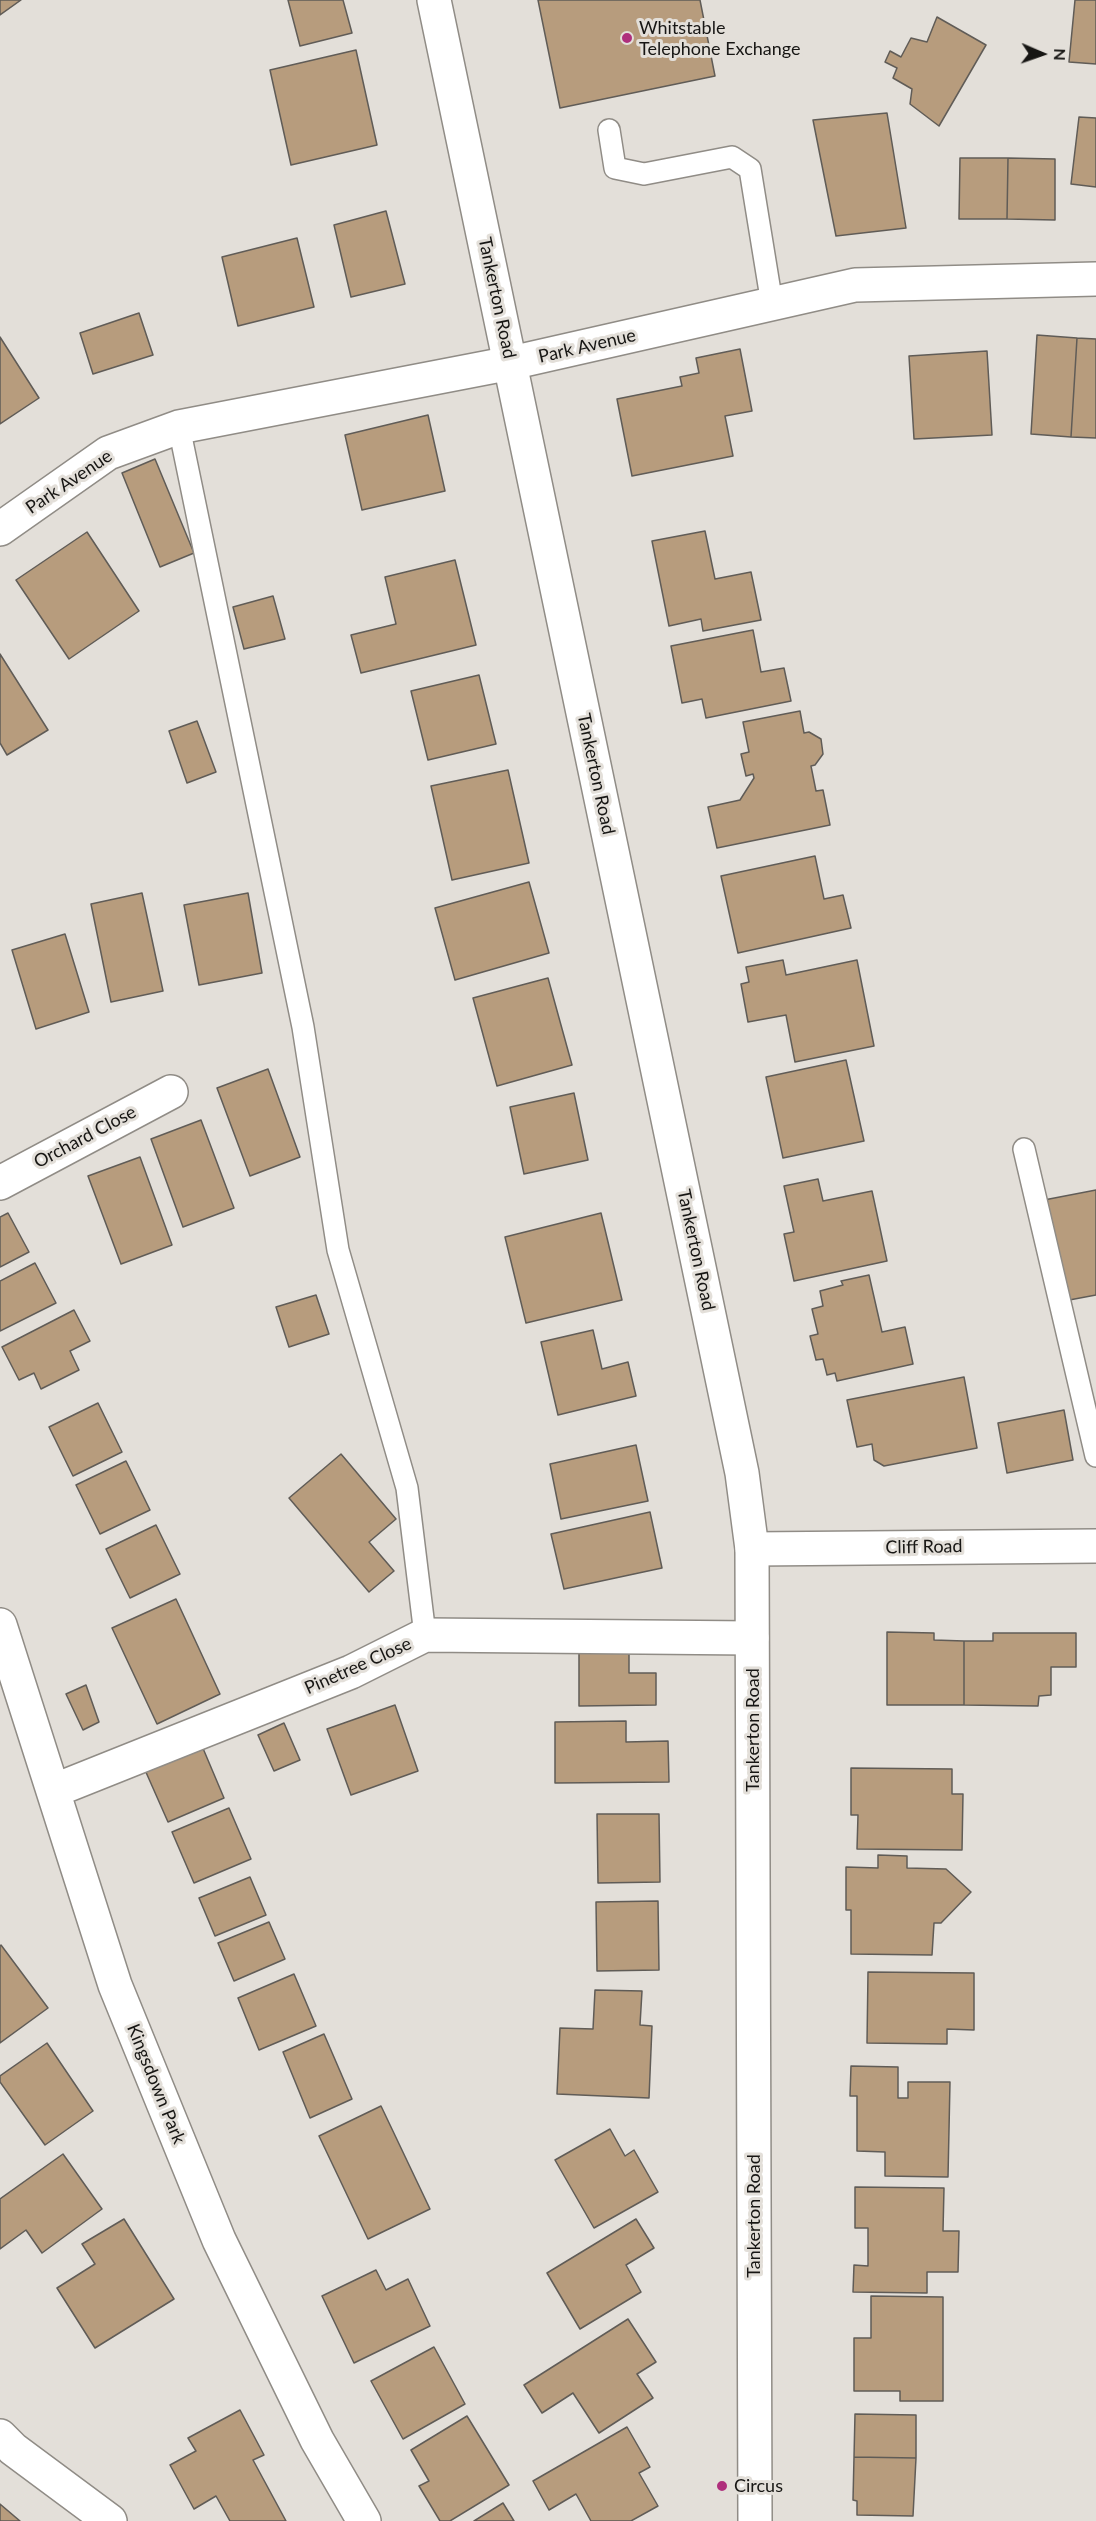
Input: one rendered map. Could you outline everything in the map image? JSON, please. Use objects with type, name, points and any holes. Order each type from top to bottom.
[{"type":"street","name":"Tankerton Road","points":[[434,0],[742,1473],[752,1549],[755,2521]]},
{"type":"street","name":"Park Avenue","points":[[0,529],[108,453],[179,427],[511,363],[855,285],[1096,279]]},
{"type":"street","name":"Orchard Close","points":[[0,1183],[171,1092]]},
{"type":"street","name":"Cliff Road","points":[[752,1549],[1096,1546]]},
{"type":"street","name":"Kingsdown Park","points":[[0,1624],[116,1984],[219,2240],[317,2440],[364,2521]]},
{"type":"street","name":"Pinetree Close","points":[[53,1791],[351,1672],[425,1635],[752,1638]]},
{"type":"street","points":[[0,2436],[13,2449],[110,2521]]},
{"type":"lane","points":[[609,130],[615,168],[645,174],[732,157],[750,169],[772,304]]},
{"type":"lane","points":[[179,427],[303,1027],[338,1250],[407,1488],[425,1635]]},
{"type":"lane","points":[[1024,1149],[1096,1456]]},
{"type":"building","points":[[0,0],[21,0],[0,15]]},
{"type":"building","points":[[288,0],[343,0],[352,33],[300,46]]},
{"type":"building","name":"Whitstable Telephone Exchange","points":[[538,0],[700,0],[715,76],[560,108]]},
{"type":"building","points":[[1075,0],[1096,0],[1096,64],[1069,62]]},
{"type":"building","points":[[937,17],[986,45],[939,126],[910,104],[912,89],[893,78],[897,68],[885,62],[890,51],[901,57],[911,38],[927,42]]},
{"type":"building","points":[[356,50],[377,145],[291,165],[270,70]]},
{"type":"building","points":[[887,113],[906,228],[836,236],[813,120]]},
{"type":"building","points":[[1079,117],[1096,118],[1096,187],[1071,184]]},
{"type":"building","points":[[960,158],[1008,158],[1007,219],[959,219]]},
{"type":"building","points":[[1008,158],[1055,159],[1055,220],[1007,219]]},
{"type":"building","points":[[386,211],[405,284],[351,297],[334,225]]},
{"type":"building","points":[[297,238],[314,307],[238,326],[222,257]]},
{"type":"building","points":[[139,313],[153,355],[93,374],[80,333]]},
{"type":"building","points":[[1037,335],[1077,338],[1071,437],[1031,434]]},
{"type":"building","points":[[0,337],[39,398],[0,424]]},
{"type":"building","points":[[1077,338],[1096,339],[1096,438],[1071,437]]},
{"type":"building","points":[[740,349],[752,411],[725,416],[733,456],[632,476],[617,399],[682,386],[680,377],[699,373],[696,358]]},
{"type":"building","points":[[987,351],[992,435],[914,439],[909,356]]},
{"type":"building","points":[[428,415],[445,491],[362,510],[345,435]]},
{"type":"building","points":[[155,459],[194,553],[160,567],[122,473]]},
{"type":"building","points":[[705,531],[715,579],[751,572],[761,620],[703,631],[701,619],[669,626],[652,541]]},
{"type":"building","points":[[87,532],[139,611],[69,659],[16,580]]},
{"type":"building","points":[[455,560],[476,645],[361,673],[351,635],[396,624],[385,577]]},
{"type":"building","points":[[273,596],[285,639],[244,649],[233,607]]},
{"type":"building","points":[[753,630],[761,672],[784,668],[791,701],[706,718],[702,699],[682,703],[671,646]]},
{"type":"building","points":[[0,654],[48,730],[7,755],[0,743]]},
{"type":"building","points":[[479,675],[496,744],[428,760],[411,691]]},
{"type":"building","points":[[800,711],[804,733],[809,732],[821,739],[823,754],[815,765],[811,766],[816,791],[823,790],[830,825],[717,848],[708,807],[740,800],[754,778],[753,774],[746,776],[741,754],[749,752],[743,722]]},
{"type":"building","points":[[197,721],[216,772],[187,783],[169,731]]},
{"type":"building","points":[[508,770],[529,863],[452,880],[431,786]]},
{"type":"building","points":[[815,856],[824,899],[843,895],[851,928],[738,953],[721,876]]},
{"type":"building","points":[[529,882],[549,953],[455,980],[435,908]]},
{"type":"building","points":[[142,893],[163,991],[111,1002],[91,904]]},
{"type":"building","points":[[248,893],[262,973],[199,985],[184,905]]},
{"type":"building","points":[[65,934],[89,1012],[36,1029],[12,950]]},
{"type":"building","points":[[783,960],[786,975],[857,960],[874,1046],[795,1062],[786,1015],[748,1022],[741,984],[749,982],[746,967]]},
{"type":"building","points":[[548,978],[572,1065],[497,1086],[473,998]]},
{"type":"building","points":[[846,1060],[864,1141],[783,1158],[766,1077]]},
{"type":"building","points":[[268,1069],[300,1157],[250,1176],[217,1088]]},
{"type":"building","points":[[574,1093],[588,1160],[524,1174],[510,1107]]},
{"type":"building","points":[[201,1120],[234,1208],[183,1227],[151,1139]]},
{"type":"building","points":[[140,1157],[172,1245],[121,1264],[88,1176]]},
{"type":"building","points":[[818,1179],[823,1201],[872,1191],[887,1261],[794,1281],[784,1234],[794,1232],[784,1186]]},
{"type":"building","points":[[1096,1190],[1096,1295],[1064,1301],[1044,1200]]},
{"type":"building","points":[[8,1213],[29,1252],[0,1267],[0,1217]]},
{"type":"building","points":[[601,1213],[622,1300],[526,1323],[505,1237]]},
{"type":"building","points":[[35,1263],[56,1303],[0,1331],[0,1281]]},
{"type":"building","points":[[869,1275],[882,1332],[905,1327],[913,1364],[837,1381],[835,1373],[827,1375],[823,1359],[816,1360],[810,1336],[818,1334],[812,1309],[823,1306],[820,1291],[843,1285],[841,1281]]},
{"type":"building","points":[[316,1295],[329,1334],[289,1347],[276,1307]]},
{"type":"building","points":[[74,1310],[90,1341],[70,1351],[79,1370],[41,1389],[34,1373],[19,1380],[2,1347]]},
{"type":"building","points":[[593,1330],[602,1369],[628,1362],[636,1396],[558,1415],[541,1342]]},
{"type":"building","points":[[964,1377],[977,1448],[884,1466],[874,1460],[872,1444],[857,1447],[847,1400]]},
{"type":"building","points":[[98,1403],[122,1452],[73,1476],[49,1427]]},
{"type":"building","points":[[1064,1410],[1073,1460],[1007,1473],[998,1423]]},
{"type":"building","points":[[636,1445],[648,1501],[561,1519],[550,1464]]},
{"type":"building","points":[[341,1454],[396,1519],[369,1542],[394,1571],[369,1592],[289,1498]]},
{"type":"building","points":[[126,1461],[150,1510],[100,1534],[76,1485]]},
{"type":"building","points":[[650,1512],[662,1568],[564,1589],[551,1534]]},
{"type":"building","points":[[156,1525],[180,1574],[130,1598],[106,1549]]},
{"type":"building","points":[[176,1599],[220,1694],[157,1724],[112,1628]]},
{"type":"building","points":[[887,1632],[934,1633],[934,1640],[964,1641],[964,1705],[887,1705]]},
{"type":"building","points":[[993,1633],[1076,1633],[1076,1667],[1051,1667],[1051,1695],[1039,1696],[1038,1706],[964,1705],[964,1641],[993,1641]]},
{"type":"building","points":[[579,1649],[629,1649],[629,1673],[656,1673],[656,1705],[579,1706]]},
{"type":"building","points":[[86,1685],[99,1722],[83,1730],[66,1694]]},
{"type":"building","points":[[395,1705],[418,1771],[351,1795],[327,1729]]},
{"type":"building","points":[[626,1721],[626,1742],[668,1741],[669,1782],[555,1783],[555,1722]]},
{"type":"building","points":[[284,1723],[300,1760],[274,1771],[258,1735]]},
{"type":"building","points":[[202,1746],[224,1798],[168,1822],[145,1770]]},
{"type":"building","points":[[851,1768],[952,1769],[952,1794],[963,1794],[962,1850],[857,1849],[858,1815],[851,1815]]},
{"type":"building","points":[[229,1808],[251,1859],[194,1883],[172,1832]]},
{"type":"building","points":[[597,1814],[659,1814],[660,1882],[598,1883]]},
{"type":"building","points":[[878,1855],[907,1856],[907,1868],[946,1869],[971,1892],[941,1923],[934,1923],[932,1955],[851,1954],[851,1910],[846,1910],[846,1867],[878,1868]]},
{"type":"building","points":[[250,1877],[266,1915],[215,1936],[199,1898]]},
{"type":"building","points":[[658,1901],[659,1970],[597,1971],[596,1902]]},
{"type":"building","points":[[269,1922],[285,1959],[234,1981],[218,1943]]},
{"type":"building","points":[[0,1946],[48,2008],[0,2043]]},
{"type":"building","points":[[868,1972],[974,1973],[974,2030],[947,2029],[947,2044],[867,2043]]},
{"type":"building","points":[[294,1974],[316,2026],[259,2050],[238,1998]]},
{"type":"building","points":[[595,1990],[642,1991],[640,2025],[652,2026],[649,2098],[557,2094],[560,2028],[593,2029]]},
{"type":"building","points":[[324,2034],[352,2099],[310,2118],[283,2052]]},
{"type":"building","points":[[47,2043],[93,2111],[45,2145],[0,2082],[0,2076]]},
{"type":"building","points":[[851,2066],[898,2067],[898,2098],[908,2098],[908,2082],[950,2082],[948,2177],[885,2176],[885,2152],[857,2151],[857,2096],[850,2096]]},
{"type":"building","points":[[381,2106],[430,2209],[368,2239],[319,2136]]},
{"type":"building","points":[[610,2129],[625,2156],[634,2150],[658,2192],[594,2228],[555,2160]]},
{"type":"building","points":[[63,2154],[102,2209],[42,2253],[26,2230],[0,2249],[0,2199]]},
{"type":"building","points":[[855,2187],[944,2188],[943,2231],[959,2231],[958,2272],[927,2272],[927,2293],[853,2292],[854,2265],[868,2266],[868,2228],[855,2228]]},
{"type":"building","points":[[124,2219],[174,2299],[95,2348],[57,2288],[95,2264],[82,2244]]},
{"type":"building","points":[[636,2219],[654,2248],[626,2265],[641,2292],[580,2329],[547,2273]]},
{"type":"building","points":[[376,2270],[386,2290],[408,2279],[430,2326],[354,2363],[322,2296]]},
{"type":"building","points":[[871,2296],[943,2297],[943,2401],[900,2401],[900,2391],[854,2391],[854,2338],[871,2338]]},
{"type":"building","points":[[628,2319],[656,2362],[637,2374],[653,2398],[599,2433],[573,2393],[542,2413],[524,2385]]},
{"type":"building","points":[[434,2347],[465,2404],[403,2439],[371,2381]]},
{"type":"building","points":[[240,2410],[264,2455],[253,2460],[286,2521],[230,2521],[216,2496],[194,2509],[170,2465],[196,2451],[188,2438]]},
{"type":"building","points":[[855,2414],[916,2415],[916,2458],[854,2457]]},
{"type":"building","points":[[467,2416],[509,2485],[450,2521],[440,2521],[419,2486],[429,2481],[411,2450]]},
{"type":"building","points":[[627,2427],[650,2467],[639,2473],[658,2506],[631,2521],[591,2521],[576,2494],[549,2510],[533,2481]]},
{"type":"building","points":[[854,2457],[916,2458],[913,2516],[857,2515],[857,2501],[853,2500]]},
{"type":"building","points":[[503,2503],[514,2521],[474,2521]]},
{"type":"building","points":[[0,2504],[20,2521],[0,2521]]},
{"type":"place","name":"Whitstable Telephone Exchange","points":[[627,38]]},
{"type":"place","name":"Circus","points":[[722,2486]]}]
